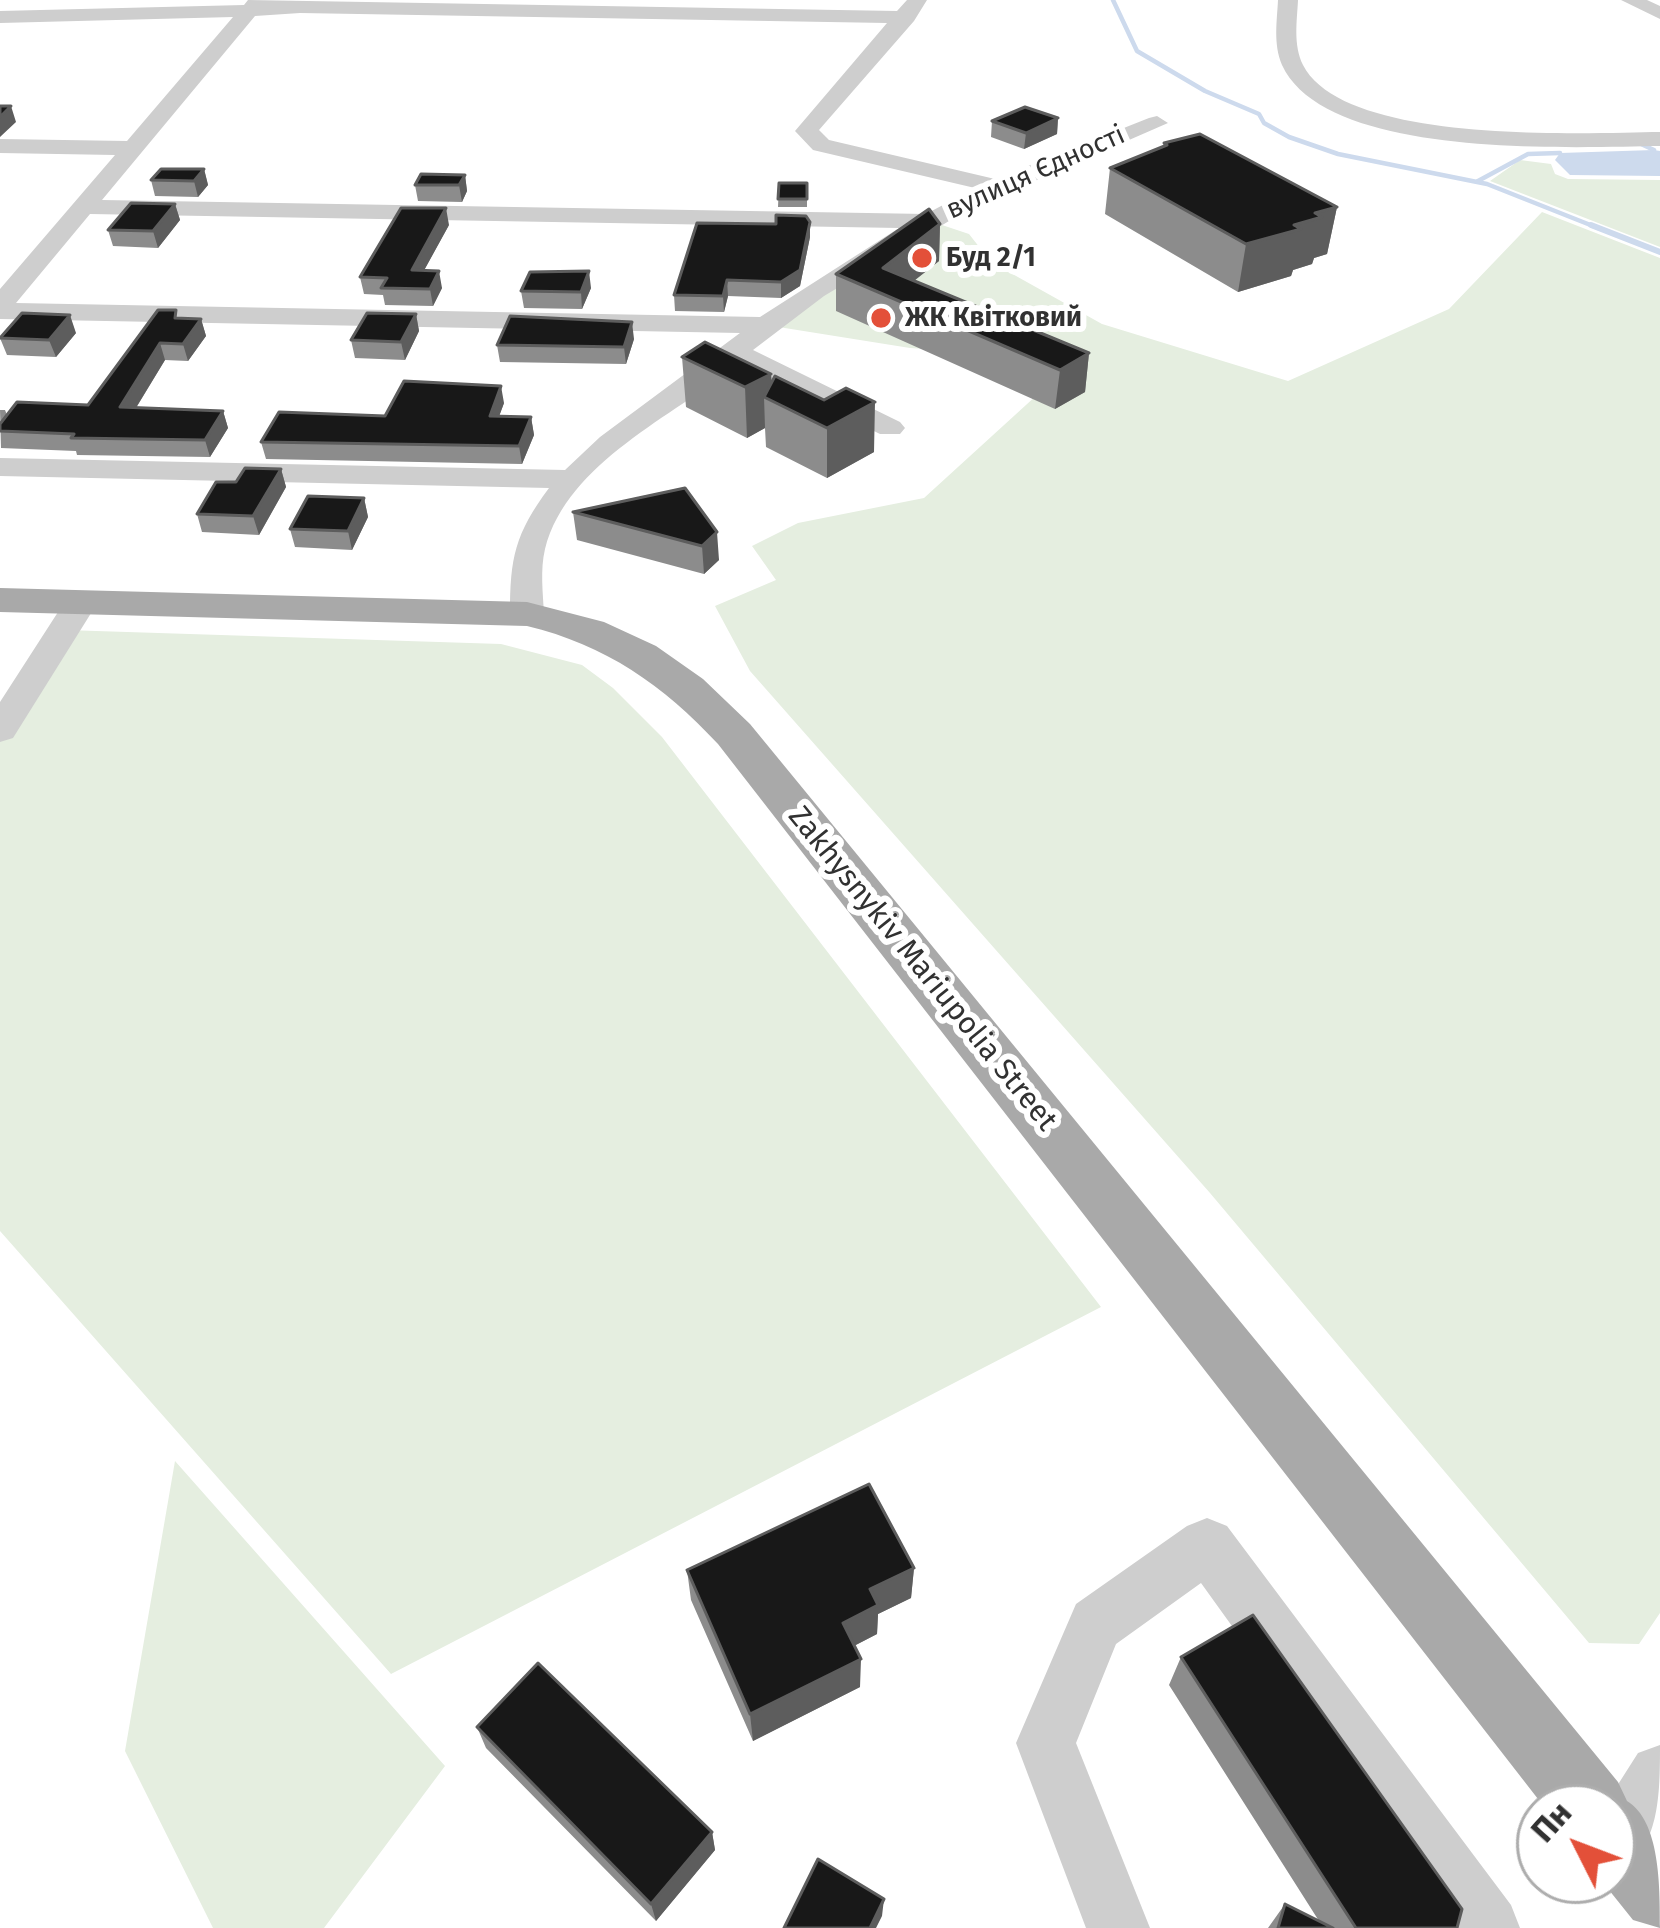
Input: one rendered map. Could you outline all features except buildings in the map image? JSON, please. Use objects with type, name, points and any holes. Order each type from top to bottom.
[{"type":"main road","name":"Zakhysnykiv Mariupolia Street","points":[[0,600],[443,608],[527,614],[574,623],[622,641],[697,693],[1573,1784]]},
{"type":"street","points":[[1288,0],[1288,54],[1301,79],[1320,95],[1405,130],[1565,143],[1660,139]]},
{"type":"street","points":[[1630,0],[1660,13]]},
{"type":"street","points":[[0,309],[254,5]]},
{"type":"street","points":[[0,17],[254,5],[912,8]]},
{"type":"street","points":[[912,8],[806,131],[821,145],[996,186]]},
{"type":"street","name":"вулиця Єдності","points":[[527,614],[529,546],[571,479],[627,429],[766,325],[930,221],[1087,145],[1156,122]]},
{"type":"street","points":[[0,146],[134,148]]},
{"type":"street","points":[[84,207],[930,221]]},
{"type":"street","points":[[0,309],[766,325]]},
{"type":"street","points":[[734,352],[890,428]]},
{"type":"street","points":[[0,467],[571,479]]},
{"type":"street","points":[[0,730],[81,602]]},
{"type":"street","points":[[1118,1928],[1046,1744],[1096,1624],[1207,1545],[1488,1928]]},
{"type":"street","points":[[1636,1817],[1660,1775]]},
{"type":"shaded area","points":[[1520,160],[1551,164],[1555,174],[1568,179],[1660,180],[1660,247],[1490,181]]},
{"type":"shaded area","points":[[1542,212],[1660,258],[1660,1613],[1639,1644],[1589,1643],[1210,1193],[750,671],[715,606],[776,580],[752,546],[798,523],[924,498],[1049,384],[987,353],[910,348],[766,325],[930,221],[969,234],[991,262],[1102,324],[1288,381],[1449,309]]},
{"type":"shaded area","points":[[65,630],[501,644],[582,665],[613,688],[662,737],[1101,1307],[391,1674],[0,1231],[0,730]]},
{"type":"shaded area","points":[[175,1461],[445,1766],[324,1928],[213,1928],[125,1751]]},
{"type":"water","points":[[1660,151],[1660,176],[1570,175],[1555,160],[1560,153]]},
{"type":"waterway","points":[[1113,0],[1137,51],[1205,91],[1259,114],[1264,123],[1289,137],[1338,154],[1487,184],[1598,228]]},
{"type":"waterway","points":[[1641,144],[1654,150]]},
{"type":"waterway","points":[[1478,181],[1528,154],[1560,153]]},
{"type":"waterway","points":[[1591,225],[1660,252]]},
{"type":"place","name":"Буд 2/1","points":[[922,258]]},
{"type":"place","name":"ЖК Квітковий","points":[[881,318]]}]
